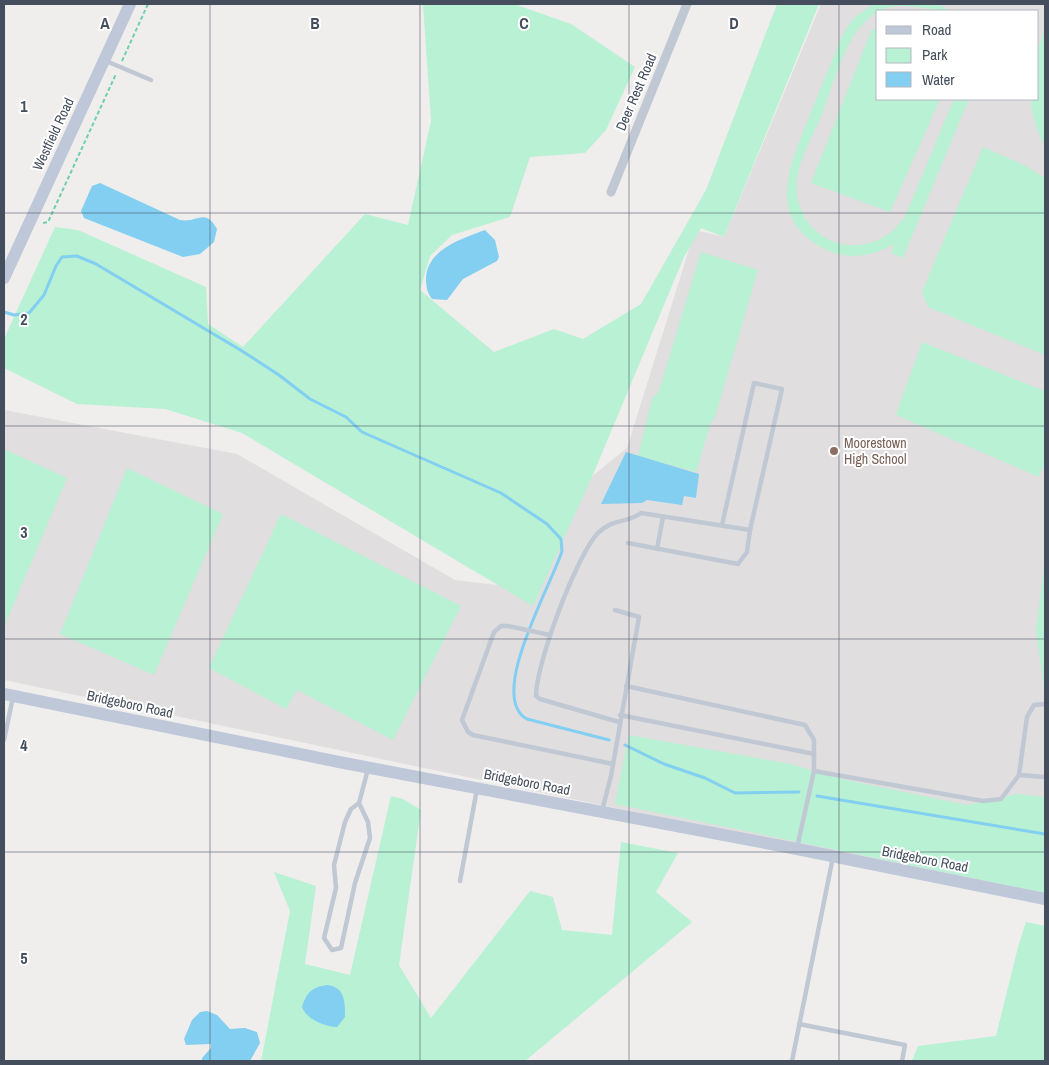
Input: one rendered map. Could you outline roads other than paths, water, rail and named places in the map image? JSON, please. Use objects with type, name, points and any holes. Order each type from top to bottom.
[{"type":"main road","name":"Westfield Road","points":[[4,278],[130,4]]},
{"type":"main road","name":"Bridgeboro Road","points":[[9,694],[368,768],[602,811],[1045,898]]},
{"type":"street","name":"Deer Rest Road","points":[[611,192],[687,4]]},
{"type":"lane","points":[[104,60],[151,80]]},
{"type":"lane","points":[[628,543],[738,564],[747,552],[750,530],[782,389],[754,382],[722,524]]},
{"type":"lane","points":[[619,722],[540,700],[536,696],[550,635],[587,548],[598,534],[614,522],[619,519],[632,520],[642,513],[722,524],[750,530]]},
{"type":"lane","points":[[657,549],[663,516]]},
{"type":"lane","points":[[602,811],[613,764],[620,715],[639,616],[615,610]]},
{"type":"lane","points":[[550,635],[508,626],[501,626],[494,632],[462,720],[464,727],[473,736],[613,764]]},
{"type":"lane","points":[[626,686],[805,725],[814,740],[814,771],[797,849]]},
{"type":"lane","points":[[4,740],[9,694]]},
{"type":"lane","points":[[814,771],[982,801],[1001,799],[1019,775],[1027,717],[1034,704],[1045,704]]},
{"type":"lane","points":[[620,715],[814,754]]},
{"type":"lane","points":[[359,803],[368,822],[370,838],[355,883],[341,948],[332,950],[324,938],[336,888],[334,865],[344,822],[359,803],[368,768]]},
{"type":"lane","points":[[1019,775],[1045,777]]},
{"type":"lane","points":[[460,881],[478,788]]},
{"type":"lane","points":[[792,1061],[833,856]]},
{"type":"lane","points":[[799,1024],[905,1045],[902,1061]]},
{"type":"water","points":[[100,183],[180,220],[201,217],[209,219],[217,229],[214,242],[200,254],[183,257],[84,218],[81,211],[92,186]]},
{"type":"water","points":[[485,230],[495,240],[499,257],[497,261],[463,279],[447,300],[432,299],[426,286],[427,270],[431,261],[446,247]]},
{"type":"water","points":[[626,452],[699,474],[696,498],[684,496],[682,505],[647,500],[642,503],[601,504]]},
{"type":"water","points":[[333,986],[343,996],[345,1017],[337,1027],[316,1022],[307,1015],[302,1007],[305,998],[310,992],[317,987]]},
{"type":"water","points":[[207,1011],[217,1015],[230,1029],[245,1028],[257,1032],[260,1043],[250,1061],[202,1061],[202,1058],[211,1048],[211,1044],[186,1045],[184,1039],[192,1020],[200,1012]]},
{"type":"waterway","points":[[4,312],[14,315],[29,313],[44,295],[56,266],[62,257],[77,256],[96,264],[242,351],[279,375],[310,399],[346,417],[362,432],[501,493],[547,524],[561,539],[562,551],[536,612],[518,664],[514,688],[516,707],[527,719],[609,740]]},
{"type":"waterway","points":[[625,745],[664,764],[705,778],[735,793],[799,792]]},
{"type":"waterway","points":[[817,796],[1045,834]]},
{"type":"place","name":"Moorestown High School","points":[[834,451]]}]
